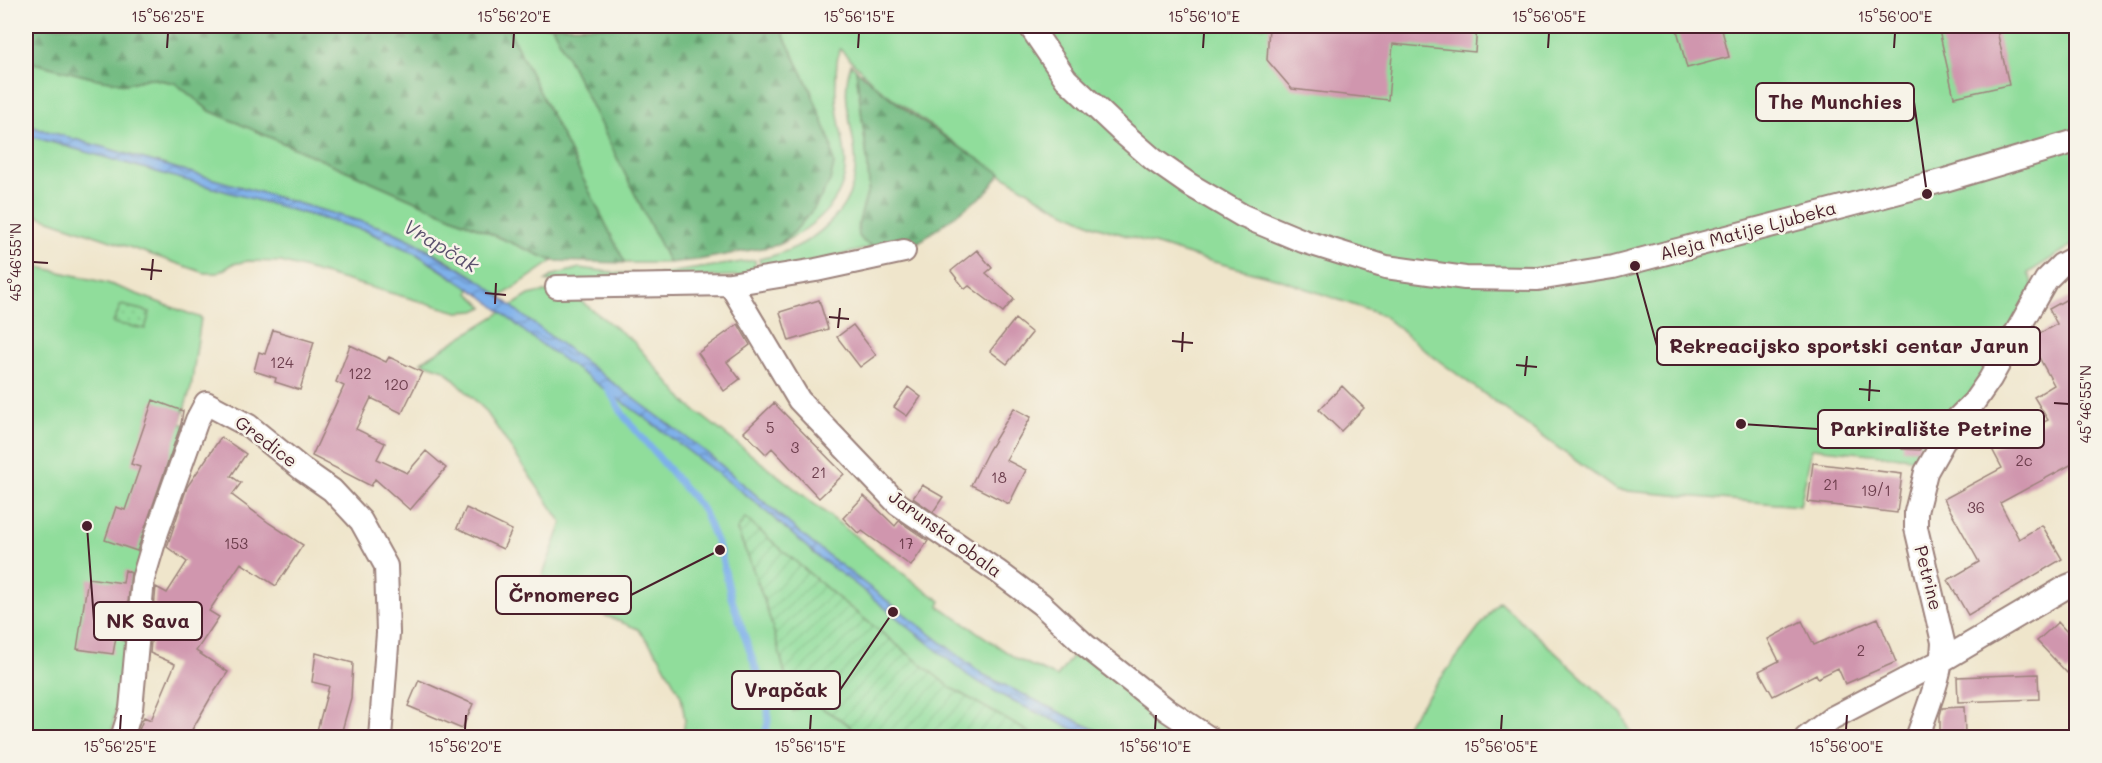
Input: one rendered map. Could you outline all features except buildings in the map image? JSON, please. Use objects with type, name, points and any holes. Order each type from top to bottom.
[{"type":"street","name":"Aleja Matije Ljubeka","points":[[1030,26],[1066,79],[1123,133],[1154,160],[1234,211],[1303,241],[1386,267],[1465,278],[1538,279],[1613,267],[1945,180],[2076,141]]},
{"type":"street","points":[[556,287],[730,284],[816,270],[904,251]]},
{"type":"street","name":"Petrine","points":[[1917,738],[1943,660],[1943,642],[1916,528],[1916,512],[1926,472],[1955,421],[1974,402],[1990,379],[2046,280],[2061,265],[2076,257]]},
{"type":"street","name":"Jarunska obala","points":[[730,284],[799,400],[898,504],[997,571],[1041,604],[1085,645],[1158,702],[1209,738]]},
{"type":"street","name":"Gredice","points":[[122,738],[131,709],[143,579],[157,532],[197,420],[206,403],[249,426],[332,490],[362,521],[386,566],[388,633],[380,738]]},
{"type":"street","points":[[1806,738],[1832,718],[1943,660],[2076,583]]},
{"type":"green space","points":[[26,26],[507,26],[625,263],[553,261],[210,111],[175,83],[149,78],[126,84],[26,61]]},
{"type":"green space","points":[[507,26],[552,26],[669,263],[625,263]]},
{"type":"green space","points":[[552,26],[779,26],[811,91],[831,143],[834,165],[830,181],[815,207],[795,231],[778,245],[669,263]]},
{"type":"green space","points":[[779,26],[2076,26],[2076,243],[2028,273],[2034,286],[1975,388],[1921,459],[1812,448],[1800,506],[1616,490],[1435,358],[1382,315],[1279,279],[1203,259],[1095,226],[1051,205],[978,160],[876,86],[840,49],[836,65],[836,91],[845,155],[842,186],[827,210],[804,230],[778,245],[795,231],[811,91]]},
{"type":"green space","points":[[26,61],[126,84],[149,78],[175,83],[210,111],[553,261],[500,297],[446,259],[387,229],[26,125]]},
{"type":"green space","points":[[851,64],[856,69],[869,187],[858,225],[859,236],[864,242],[874,247],[763,274],[759,259],[796,247],[813,237],[841,209],[850,193],[855,174],[855,154],[847,98]]},
{"type":"green space","points":[[856,69],[926,124],[1001,173],[986,193],[920,241],[908,247],[874,247],[864,242],[859,236],[858,225],[869,187]]},
{"type":"green space","points":[[26,135],[366,231],[415,253],[470,289],[469,293],[484,307],[475,311],[458,312],[281,262],[248,261],[233,264],[218,273],[205,273],[26,212]]},
{"type":"green space","points":[[755,260],[756,275],[554,283],[545,281],[554,275],[580,268],[617,273],[660,274]]},
{"type":"green space","points":[[26,264],[107,283],[201,318],[191,387],[180,423],[186,426],[137,581],[111,737],[26,738]]},
{"type":"green space","points":[[542,292],[570,293],[633,341],[688,405],[941,601],[939,606],[1017,659],[1057,677],[1079,647],[1202,737],[1037,737],[951,688],[838,598],[745,519],[737,530],[770,619],[793,711],[812,702],[848,724],[852,730],[827,735],[825,738],[682,737],[685,720],[681,696],[659,656],[638,629],[538,588],[562,523],[485,410],[444,370],[421,362],[529,295]]},
{"type":"green space","points":[[121,305],[150,312],[145,329],[113,323]]},
{"type":"green space","points":[[745,518],[838,598],[951,688],[1037,737],[825,737],[852,730],[848,724],[812,702],[793,711],[770,619],[737,530]]},
{"type":"green space","points":[[1499,601],[1622,714],[1633,737],[1397,737]]},
{"type":"water","points":[[26,125],[387,229],[415,242],[481,281],[526,318],[706,452],[812,543],[984,675],[1110,737],[1090,737],[1014,702],[971,678],[854,583],[823,561],[755,502],[645,418],[530,336],[482,296],[415,253],[366,231],[26,135]]},
{"type":"waterway","points":[[608,389],[624,416],[703,510],[720,550],[731,597],[768,703],[768,722],[764,738]]},
{"type":"place","name":"The Munchies","points":[[1927,194]]},
{"type":"place","name":"Rekreacijsko sportski centar Jarun","points":[[1635,266]]},
{"type":"place","name":"Parkiralište Petrine","points":[[1741,424]]},
{"type":"place","name":"NK Sava","points":[[87,526]]},
{"type":"place","name":"Črnomerec","points":[[720,550]]},
{"type":"place","name":"Vrapčak","points":[[893,612]]}]
